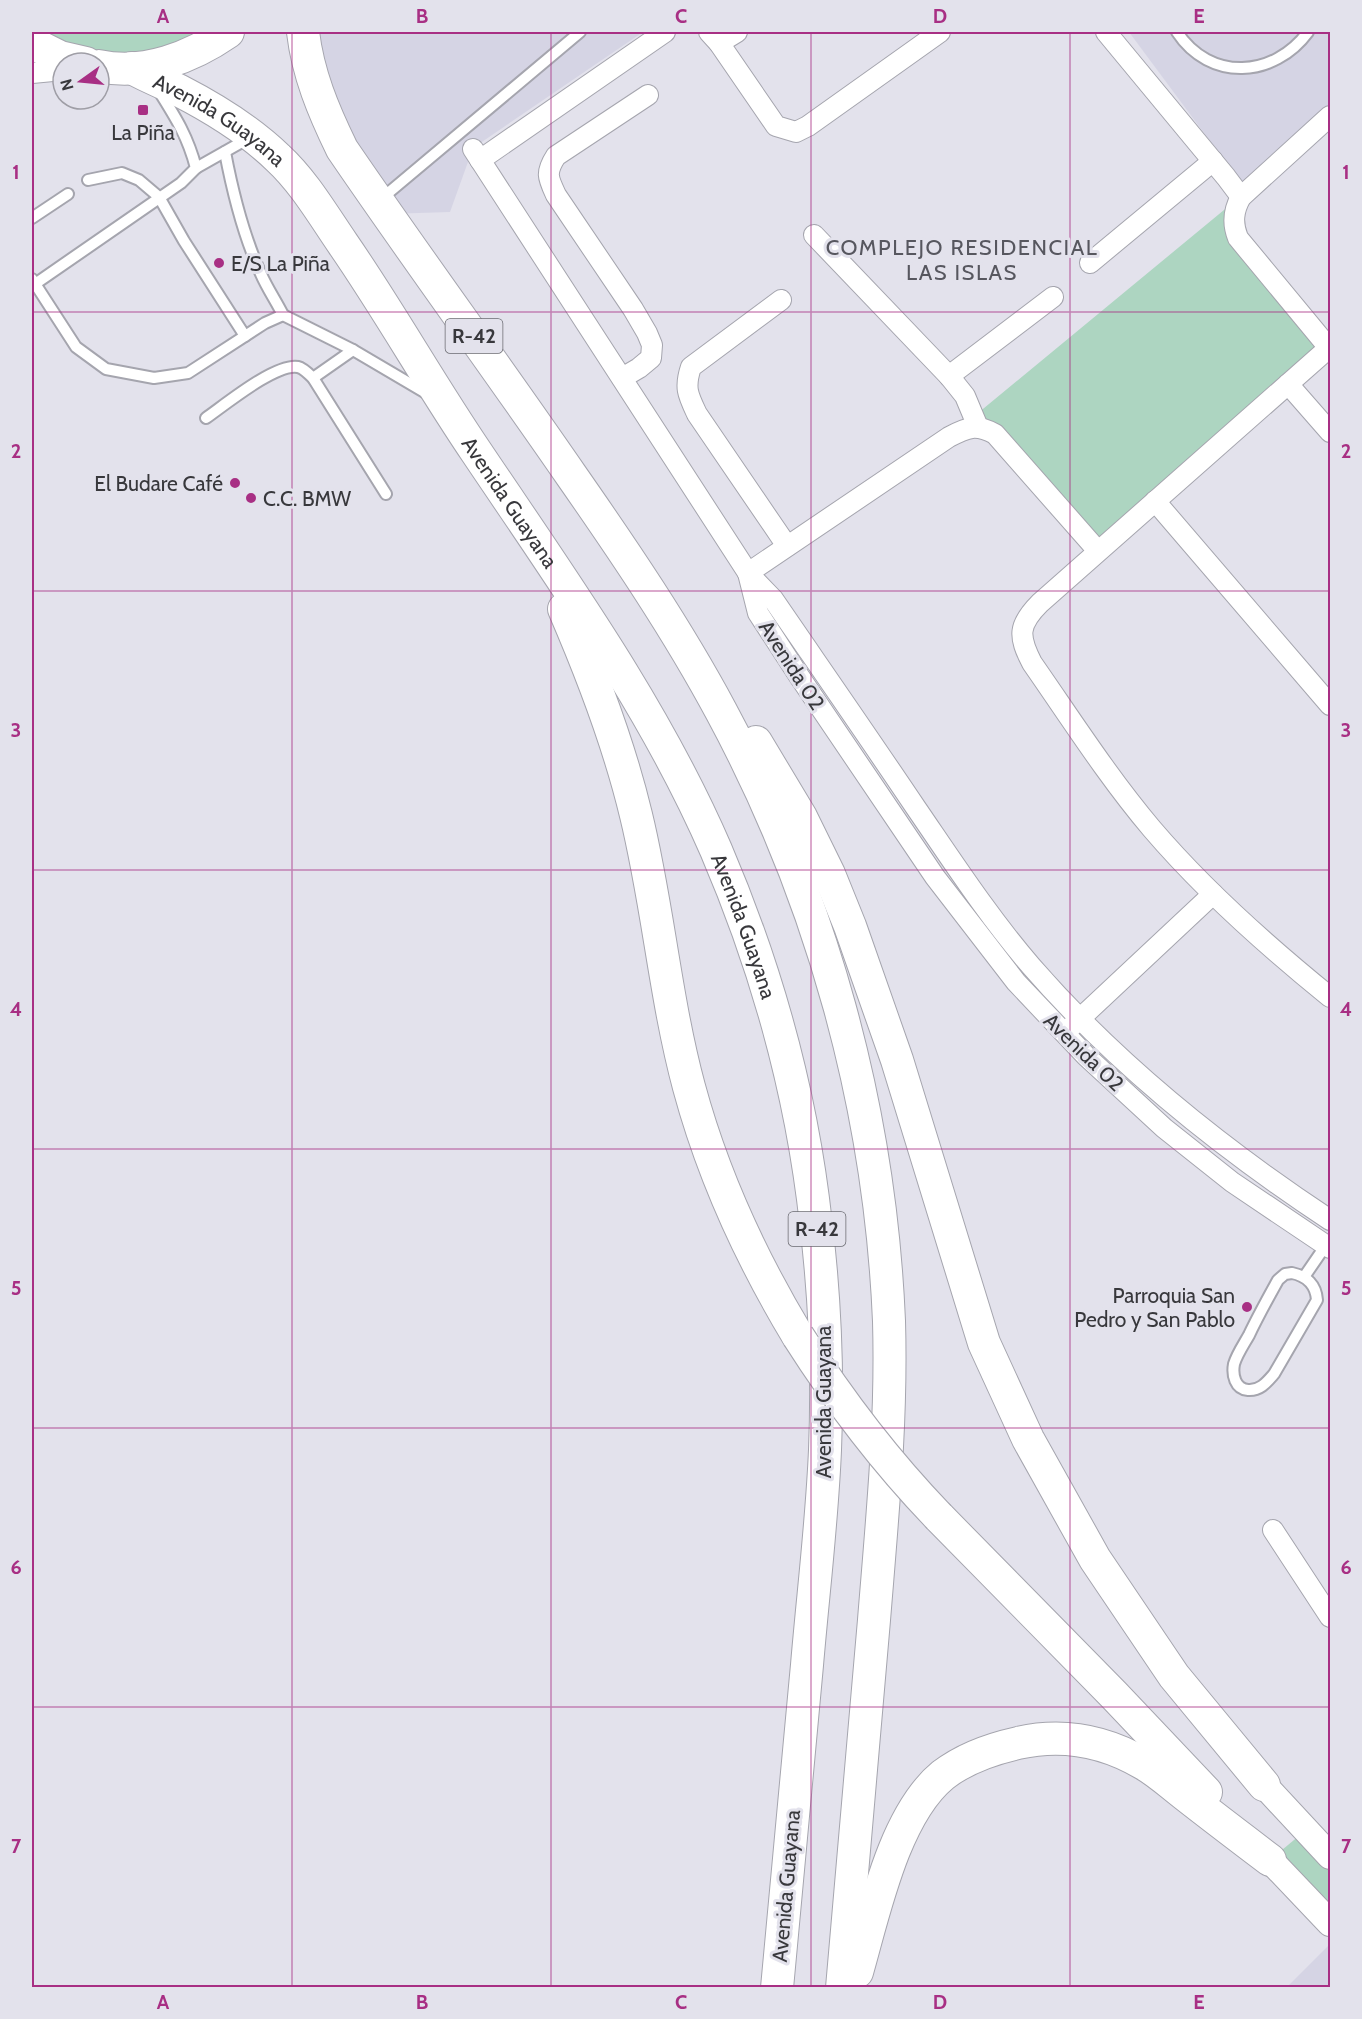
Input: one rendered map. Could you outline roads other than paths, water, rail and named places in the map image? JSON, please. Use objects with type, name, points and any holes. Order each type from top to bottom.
[{"type":"main road","name":"R-42","points":[[32,44],[60,57],[112,68],[160,64],[210,45],[228,32]]},
{"type":"main road","name":"R-42","points":[[303,32],[315,89],[342,148],[600,516],[673,627],[720,709],[774,820],[812,919],[846,1026],[862,1096],[880,1206],[889,1321],[889,1424],[842,1988]]},
{"type":"main road","name":"Avenida Guayana","points":[[112,68],[171,87],[225,116],[278,158],[304,188],[365,274],[442,402],[615,660],[643,706],[699,813],[731,888],[758,961],[781,1036],[802,1129],[817,1228],[826,1370],[825,1451],[777,1988]]},
{"type":"main road","points":[[531,534],[584,655],[624,766],[646,860],[672,1014],[698,1119],[718,1175],[746,1241],[798,1336],[831,1388],[892,1466],[939,1517],[1106,1686],[1270,1860]]},
{"type":"main road","points":[[673,627],[763,752],[801,817],[829,874],[869,976],[897,1060],[984,1343],[1028,1438],[1095,1559],[1161,1657],[1264,1785]]},
{"type":"main road","points":[[853,1988],[885,1878],[910,1816],[942,1776],[986,1751],[1033,1739],[1058,1737],[1116,1750],[1145,1765],[1270,1860]]},
{"type":"street","points":[[665,32],[477,154],[748,573],[949,437],[969,428],[978,427],[995,434],[1098,551]]},
{"type":"street","points":[[737,32],[714,37],[776,126],[796,132],[808,126],[940,32]]},
{"type":"street","points":[[1106,32],[1241,197]]},
{"type":"street","points":[[32,73],[51,71]]},
{"type":"street","points":[[622,378],[651,358],[652,345],[633,309],[556,195],[549,180],[548,168],[556,156],[648,95]]},
{"type":"street","points":[[1330,116],[1241,197],[1234,214],[1238,238],[1330,347],[1030,613],[1023,623],[1022,631],[1024,649],[1032,663],[1123,793],[1152,830],[1214,894],[1330,997]]},
{"type":"street","points":[[1090,263],[1213,160]]},
{"type":"street","points":[[814,235],[949,376],[965,396],[978,427]]},
{"type":"street","points":[[949,376],[1053,297]]},
{"type":"street","points":[[781,300],[691,367],[686,380],[687,394],[697,414],[788,546]]},
{"type":"street","points":[[1288,384],[1330,432]]},
{"type":"street","points":[[1155,501],[1330,705]]},
{"type":"street","name":"Avenida 02","points":[[748,573],[773,599],[990,915],[1032,967],[1080,1018],[1145,1080],[1196,1124],[1249,1165],[1330,1220]]},
{"type":"street","name":"Avenida 02","points":[[748,573],[758,613],[900,826],[983,941],[1016,982],[1064,1034],[1129,1096],[1181,1141],[1232,1182],[1328,1247]]},
{"type":"street","points":[[1064,1034],[1214,894]]},
{"type":"street","points":[[1273,1530],[1330,1617]]},
{"type":"street","points":[[1264,1785],[1330,1856]]},
{"type":"street","points":[[1270,1860],[1330,1923]]},
{"type":"lane","points":[[378,201],[580,32]]},
{"type":"lane","points":[[1177,32],[1202,58],[1223,66],[1247,68],[1284,56],[1308,32]]},
{"type":"lane","points":[[112,68],[178,121],[189,143],[196,168]]},
{"type":"lane","points":[[252,136],[196,168],[181,183],[33,281],[76,347],[106,369],[154,378],[188,374],[265,323],[284,315]]},
{"type":"lane","points":[[225,152],[236,204],[247,239],[261,274],[284,315],[353,350],[442,402]]},
{"type":"lane","points":[[88,180],[122,173],[139,180],[159,197],[184,241],[245,336]]},
{"type":"lane","points":[[32,218],[68,194]]},
{"type":"lane","points":[[313,378],[353,350]]},
{"type":"lane","points":[[206,417],[273,372],[287,367],[300,367],[313,378],[386,494]]},
{"type":"lane","points":[[1304,1277],[1328,1247]]},
{"type":"lane","points":[[1292,1273],[1304,1277],[1311,1282],[1317,1292],[1314,1308],[1267,1382],[1258,1389],[1250,1391],[1242,1389],[1236,1383],[1233,1374],[1234,1365],[1278,1280],[1285,1274],[1292,1273]]},
{"type":"place","name":"La Piña","points":[[143,110]]},
{"type":"place","name":"E/S La Piña","points":[[219,263]]},
{"type":"place","name":"El Budare Café","points":[[235,483]]},
{"type":"place","name":"C.C. BMW","points":[[251,498]]},
{"type":"place","name":"Parroquia San Pedro y San Pablo","points":[[1247,1307]]},
{"type":"district","name":"COMPLEJO RESIDENCIAL LAS ISLAS","points":[[962,260]]}]
